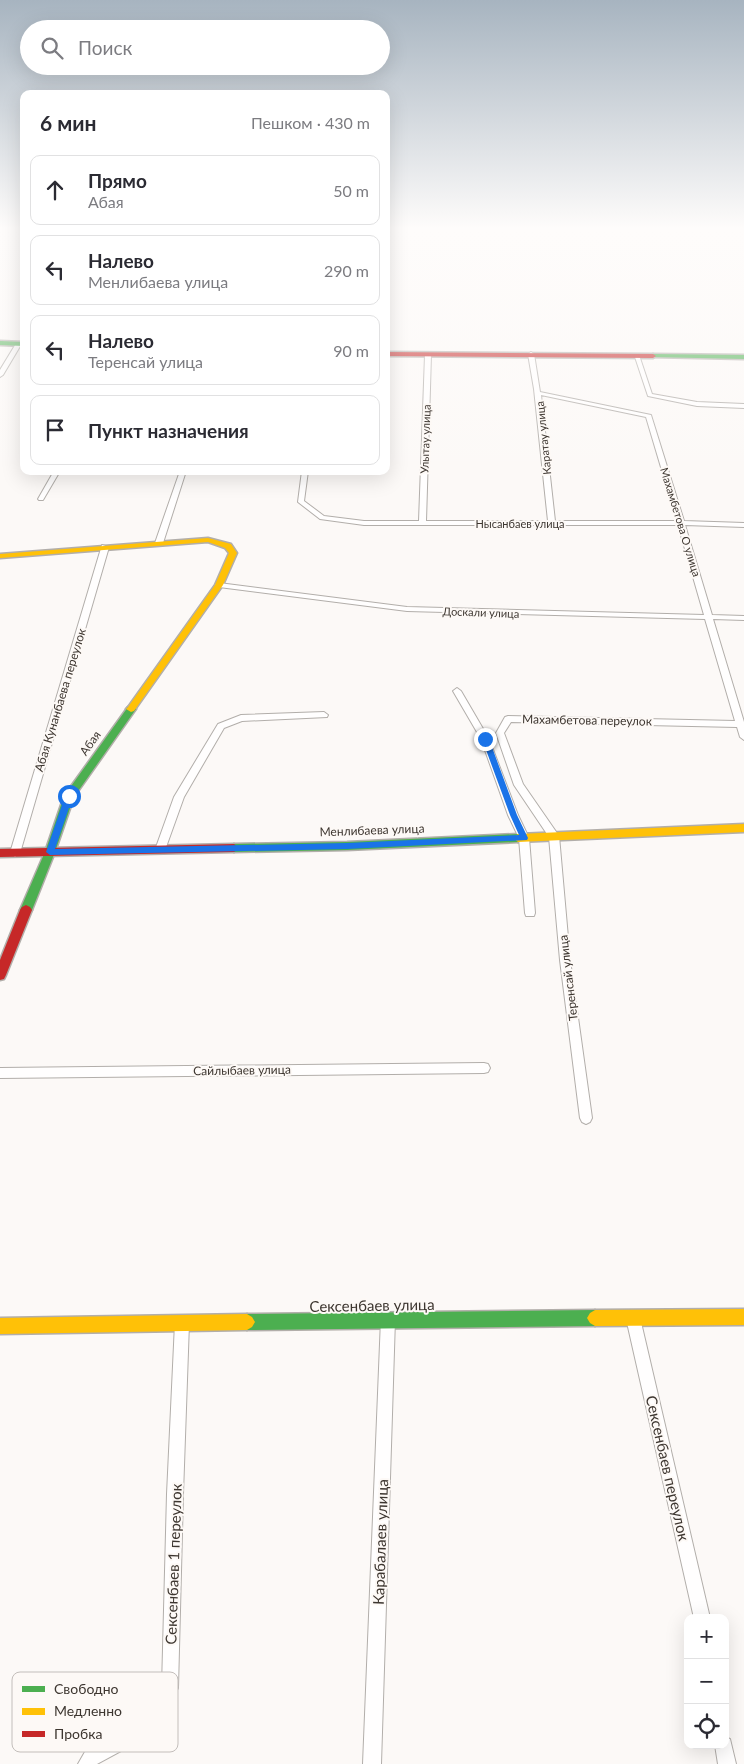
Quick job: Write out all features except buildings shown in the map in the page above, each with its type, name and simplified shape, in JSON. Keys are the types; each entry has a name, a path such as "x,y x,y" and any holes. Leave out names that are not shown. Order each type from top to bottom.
{"street":[{"path":"0,342 20,344"},
{"path":"0,375 20,345"},
{"path":"390,354 744,357"},
{"name":"Каратау улица","path":"531,354 538,393 552,523"},
{"name":"Улытау улица","path":"422,523 428,355"},
{"path":"636,356 650,396 708,406 744,406"},
{"name":"Махамбетова О улица","path":"538,393 649,416 744,737"},
{"path":"42,499 54,475"},
{"path":"0,556 158,543 181,475"},
{"name":"Нысанбаев улица","path":"305,475 301,502 322,518 364,523 682,523 744,525"},
{"name":"Абая","path":"0,975 50,852 69,796 219,585 232,561 233,553 228,546 208,540 158,543"},
{"name":"Абая Кунанбаева переулок","path":"15,853 105,547"},
{"name":"Доскали улица","path":"219,585 407,609 744,618"},
{"path":"457,691 485,739 513,815 524,838 530,913"},
{"path":"160,850 179,797 221,726 241,718 324,715"},
{"name":"Махамбетова переулок","path":"554,836 518,785 500,733 508,718 740,724"},
{"name":"Менлибаева улица","path":"0,853 347,846 744,828"},
{"name":"Теренсай улица","path":"554,836 565,960 586,1118"},
{"name":"Сайлыбаев улица","path":"0,1073 484,1068"},
{"name":"Сексенбаев улица","path":"0,1326 744,1317"},
{"name":"Сексенбаев переулок","path":"633,1318 701,1614"},
{"name":"Карабалаев улица","path":"372,1764 388,1320"},
{"name":"Сексенбаев 1 переулок","path":"170,1672 182,1323"},
{"path":"725,1749 727,1764"},
{"name":"Сексенбаев 1 переулок","path":"87,1764 92,1756 100,1752"}],"traffic: fast":[{"path":"0,343 20,344"},
{"path":"653,356 744,357"},
{"path":"26,910 50,852 69,796 131,709"},
{"path":"234,848 347,846 518,838"},
{"path":"247,1322 595,1318"}],"traffic: slow":[{"path":"0,556 208,540 228,546 233,553 219,585 131,709"},
{"path":"518,838 744,828"},
{"path":"595,1318 744,1317"},
{"path":"0,1326 247,1322"}],"traffic: jam":[{"path":"390,354 653,356"},
{"path":"0,853 234,848"},
{"path":"0,975 26,910"}],"route":[{"path":"69,796 50,852 347,846 524,838 513,815 485,739"}]}
